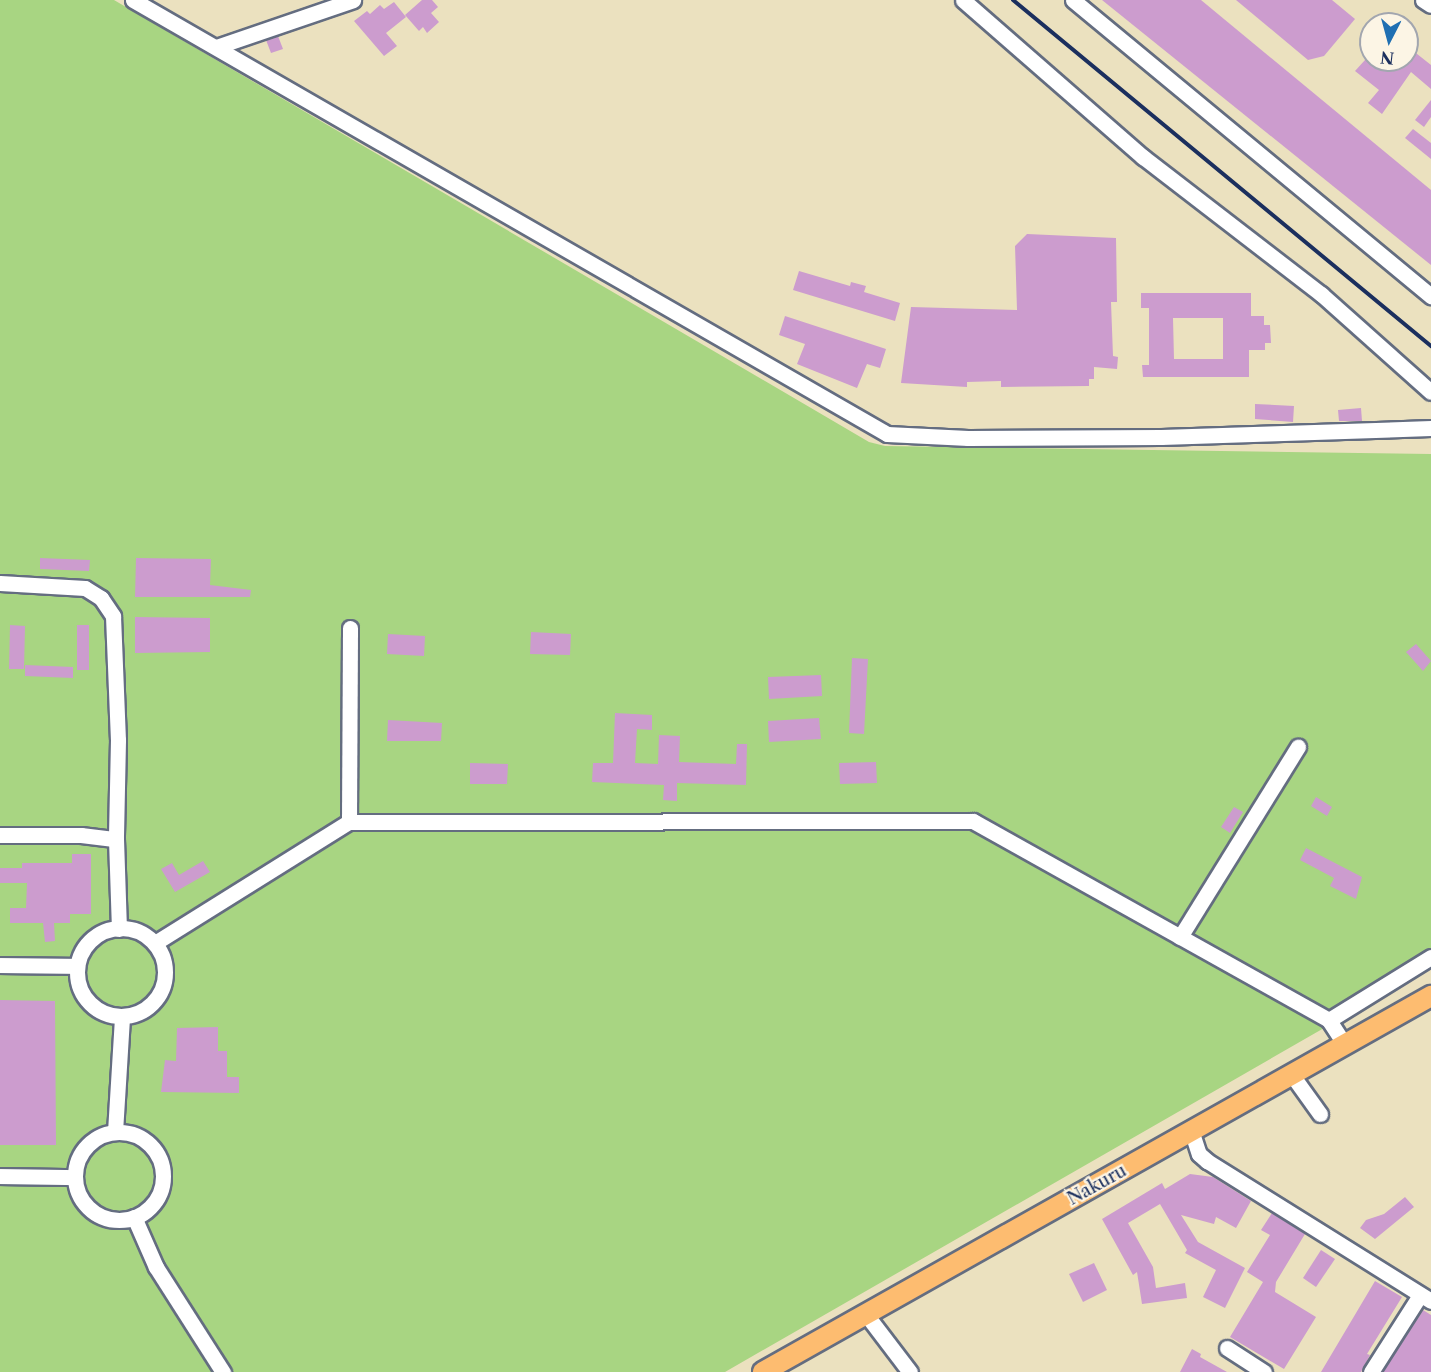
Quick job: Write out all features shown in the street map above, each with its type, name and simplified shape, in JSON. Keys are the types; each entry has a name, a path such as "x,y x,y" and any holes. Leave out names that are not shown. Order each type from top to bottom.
{"main road":[{"name":"Nakuru","path":"763,1372 865,1313 1192,1133 1431,996"}],"street":[{"path":"134,0 887,434 968,438 1161,437 1431,428"},
{"path":"216,46 353,0"},
{"path":"963,0 1143,157 1321,294 1431,392"},
{"path":"1073,0 1431,296"},
{"path":"1423,0 1431,5"},
{"path":"0,583 85,588 101,598 113,616 118,740 116,839 119,929"},
{"path":"349,822 350,628"},
{"path":"1180,937 1298,747"},
{"path":"154,943 349,822 973,821 1329,1020 1345,1045"},
{"path":"0,835 81,835 116,839"},
{"path":"119,929 143,934 154,943 162,955 164,983 149,1007 122,1016 110,1015 88,1002 79,985 77,966 90,941 119,929"},
{"path":"1329,1020 1431,957"},
{"path":"0,965 77,966"},
{"path":"115,1132 122,1016"},
{"path":"1292,1075 1320,1114"},
{"path":"115,1132 142,1138 160,1160 162,1180 156,1200 134,1217 114,1219 94,1213 77,1191 74,1177 76,1164 90,1142 115,1132"},
{"path":"1192,1133 1199,1154 1207,1161 1295,1220 1426,1298 1371,1372"},
{"path":"0,1176 74,1177"},
{"path":"134,1217 156,1267 223,1372"},
{"path":"865,1313 910,1372"},
{"path":"1227,1348 1264,1372"}],"green space":[{"path":"0,0 114,0 869,442 885,446 1431,454 1431,961 1338,1020 725,1372 0,1372"}],"building":[{"path":"422,0 432,0 438,7 431,13 439,22 427,33 423,27 419,31 405,15"},
{"path":"1102,0 1201,0 1431,190 1431,265"},
{"path":"1236,0 1332,0 1355,19 1324,56 1308,60"},
{"path":"394,2 406,17 386,33 397,46 384,56 354,21 367,11 370,14 380,5 384,9"},
{"path":"278,36 283,49 271,53 266,40"},
{"path":"1419,56 1431,65 1431,89 1411,72 1419,72"},
{"path":"1359,67 1359,72 1411,72 1382,114 1368,103 1379,90 1355,71"},
{"path":"1431,100 1431,117 1424,127 1415,120"},
{"path":"1413,129 1431,143 1431,159 1405,138"},
{"path":"1027,234 1116,238 1117,302 1111,302 1113,356 1118,357 1117,369 1094,367 1094,379 1089,379 1089,386 1001,387 1001,381 967,382 967,387 901,383 911,307 1017,310 1015,246"},
{"path":"799,271 850,286 851,282 866,286 864,292 900,303 895,321 793,290"},
{"path":"1141,293 1251,293 1251,316 1264,316 1264,325 1270,325 1271,343 1265,343 1265,350 1249,350 1249,377 1143,377 1142,365 1149,365 1149,308 1141,308","holes":["1173,318 1223,318 1223,359 1174,359"]},
{"path":"785,316 886,349 880,368 867,364 857,388 797,364 805,344 779,335"},
{"path":"1255,404 1294,406 1293,422 1255,419"},
{"path":"1361,408 1362,421 1339,421 1338,410"},
{"path":"40,558 90,560 89,571 40,569"},
{"path":"136,558 211,559 210,585 251,590 250,597 135,597"},
{"path":"135,617 210,618 210,652 135,653"},
{"path":"10,625 25,626 24,669 9,669"},
{"path":"77,625 89,625 89,670 77,670"},
{"path":"531,632 571,634 570,655 530,654"},
{"path":"388,634 425,636 424,656 387,654"},
{"path":"1416,644 1431,661 1423,671 1406,652"},
{"path":"852,658 868,659 864,734 849,733"},
{"path":"25,665 73,667 73,678 25,676"},
{"path":"821,675 822,696 769,699 768,677"},
{"path":"615,713 652,715 652,730 637,729 635,763 658,764 659,735 680,736 679,762 736,764 737,744 747,744 746,785 677,783 677,801 663,800 664,785 592,782 593,763 613,763"},
{"path":"819,718 821,739 769,742 768,721"},
{"path":"388,720 442,723 441,741 387,741"},
{"path":"876,762 877,783 840,784 839,763"},
{"path":"470,763 508,764 507,784 470,784"},
{"path":"1316,797 1332,807 1327,816 1311,806"},
{"path":"1234,807 1243,812 1230,833 1221,827"},
{"path":"1306,848 1362,877 1356,899 1330,886 1334,878 1300,860"},
{"path":"72,854 91,854 91,914 70,914 70,923 54,923 55,941 45,942 43,923 10,923 10,908 26,908 27,883 0,883 0,868 22,868 22,863 72,863"},
{"path":"203,861 210,872 175,892 161,869 172,863 179,875"},
{"path":"0,1000 55,1001 56,1145 0,1145"},
{"path":"218,1027 218,1051 227,1051 227,1077 239,1077 239,1093 161,1092 165,1060 176,1061 177,1028"},
{"path":"1190,1174 1213,1177 1251,1201 1236,1228 1216,1217 1214,1224 1181,1215 1198,1242 1245,1268 1225,1308 1203,1297 1216,1270 1185,1253 1187,1250 1160,1204 1128,1223 1153,1267 1156,1288 1185,1283 1187,1298 1142,1304 1137,1272 1133,1275 1102,1219 1162,1183 1165,1189"},
{"path":"1405,1197 1414,1207 1375,1239 1360,1228 1366,1220 1384,1214"},
{"path":"1272,1213 1305,1234 1276,1282 1275,1292 1316,1317 1284,1369 1230,1337 1263,1282 1247,1272 1270,1235 1261,1230"},
{"path":"1321,1250 1335,1259 1316,1287 1303,1278"},
{"path":"1094,1263 1107,1290 1083,1302 1069,1274"},
{"path":"1375,1281 1402,1297 1367,1354 1370,1355 1361,1372 1321,1372"},
{"path":"1423,1310 1431,1315 1431,1372 1383,1372"},
{"path":"1192,1349 1201,1354 1200,1357 1227,1372 1180,1372"}],"railway":[{"path":"1013,0 1431,346"}]}
